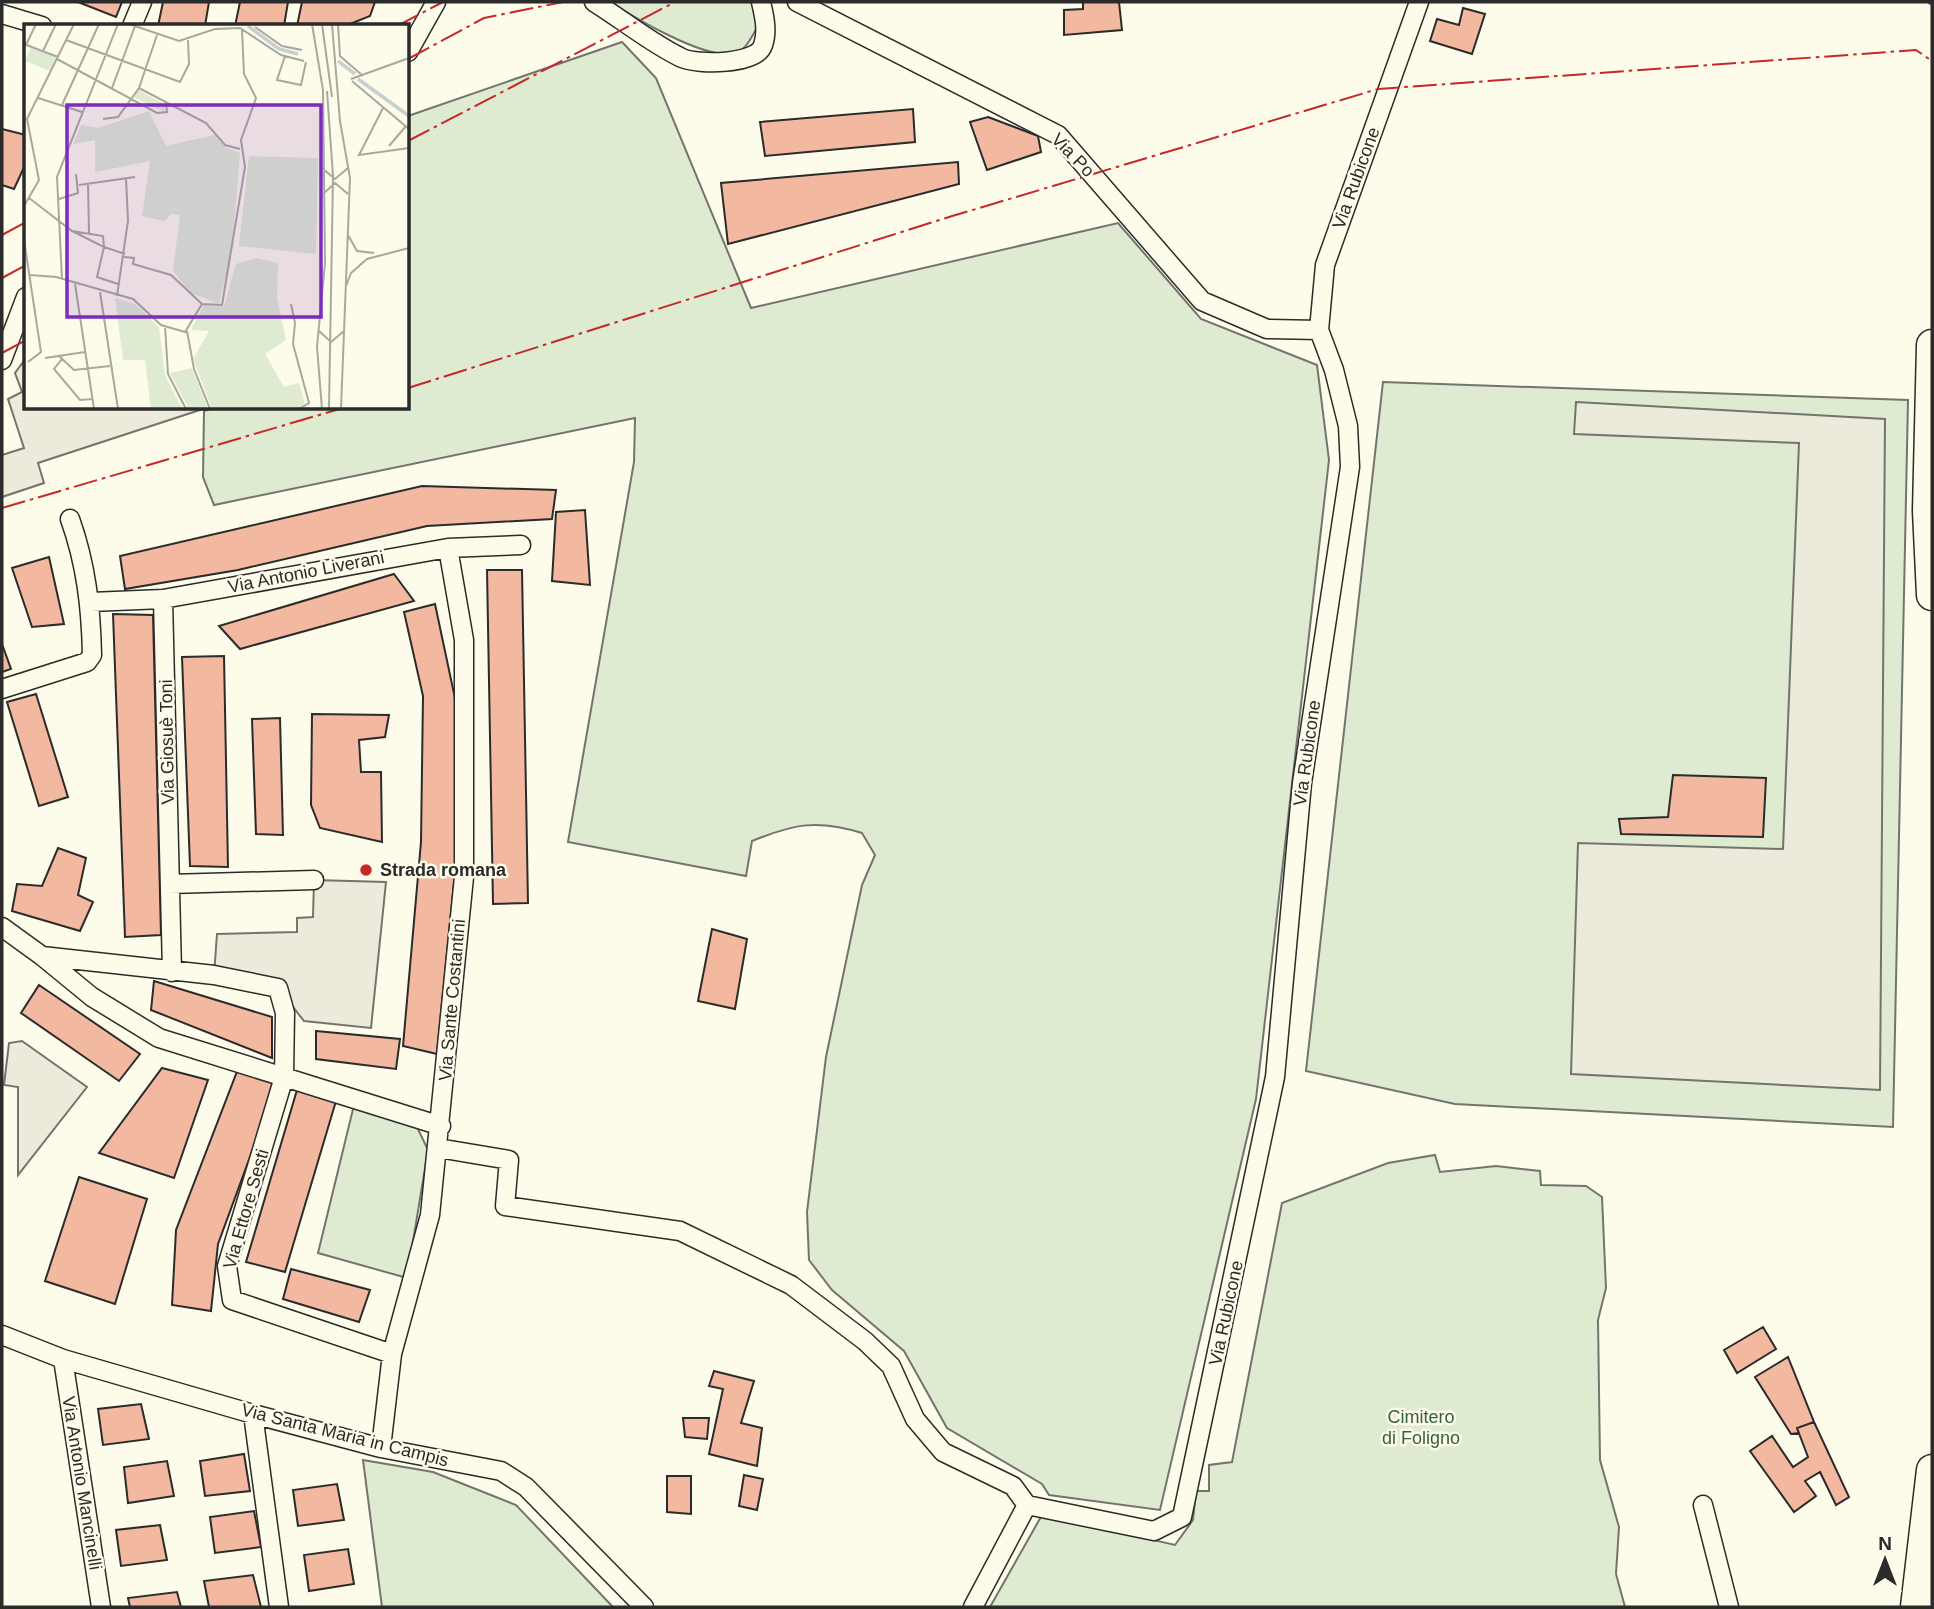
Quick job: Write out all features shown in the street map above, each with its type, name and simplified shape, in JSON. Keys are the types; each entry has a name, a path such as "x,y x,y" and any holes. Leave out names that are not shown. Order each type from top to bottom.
{"highway":[{"path":"1932,345 1928,511 1932,595"},
{"path":"1916,1607 1932,1471"}],"street":[{"path":"133,24 142,2"},
{"path":"410,48 436,2"},
{"path":"594,2 685,59 723,62 754,57 763,47 765,30 761,2"},
{"name":"Via Po","path":"797,2 1058,135 1202,301 1267,329 1319,330"},
{"name":"Via Rubicone","path":"1027,1506 1154,1531 1182,1517 1275,1077 1302,783 1350,467 1348,426 1334,370 1319,330 1325,265 1419,2"},
{"path":"2,13 36,24"},
{"path":"2,360 24,302"},
{"path":"2,689 87,662 92,655 91,602 81,550 70,519"},
{"name":"Via Antonio Liverani","path":"91,602 163,600 447,548 520,545"},
{"name":"Via Sante Costantini","path":"382,1448 392,1353 430,1214 441,1126 464,877 464,640 447,548"},
{"name":"Via Giosuè Toni","path":"163,600 172,972"},
{"path":"170,884 314,880"},
{"path":"2,927 92,997 159,1038 441,1126"},
{"path":"42,956 214,975 278,988 285,1013 284,1077"},
{"name":"Via Ettore Sesti","path":"284,1077 227,1266 232,1300 392,1353"},
{"path":"438,1148 509,1160 505,1206 680,1231 792,1285 865,1341 891,1366 915,1419 943,1452 1013,1486 1027,1506 973,1607"},
{"name":"Via Santa Maria in Campis","path":"2,1335 63,1359 253,1414 382,1448 501,1471 526,1487 645,1607"},
{"name":"Via Antonio Mancinelli","path":"63,1359 101,1607"},
{"path":"253,1414 279,1607"},
{"path":"1703,1504 1728,1607"}],"green space":[{"path":"611,2 754,2 758,22 756,30 742,49 731,54 718,53 703,50 669,35"},
{"path":"622,42 656,78 751,308 1118,223 1201,319 1317,365 1329,460 1256,1099 1160,1510 1049,1495 1042,1484 947,1428 904,1351 832,1290 809,1260 807,1212 826,1057 862,885 875,855 862,833 832,826 806,825 767,835 752,841 746,876 568,842 634,462 635,418 214,505 203,477 204,411 410,410 410,115"},
{"path":"1383,382 1908,400 1893,1127 1455,1104 1306,1071"},
{"path":"354,1105 416,1125 428,1150 407,1278 318,1253"},
{"name":"Cimitero di Foligno","path":"1435,1155 1440,1172 1496,1166 1540,1171 1541,1185 1586,1186 1602,1197 1606,1288 1598,1320 1600,1460 1619,1527 1616,1574 1625,1607 990,1607 1042,1515 1175,1545 1193,1520 1196,1491 1209,1491 1209,1465 1232,1462 1282,1203 1388,1163"},
{"path":"363,1460 433,1472 516,1505 613,1607 382,1607"}],"shaded area":[{"path":"24,361 24,410 200,410 38,463 44,483 2,497 2,455 24,448 8,399 22,392 15,373"},
{"path":"1576,402 1885,419 1880,1090 1571,1074 1578,843 1783,849 1799,443 1574,434"},
{"path":"314,880 386,882 371,1028 304,1021 278,988 214,975 217,934 297,932 297,918 313,917"},
{"path":"22,1041 87,1087 18,1175 18,1087 4,1085 9,1043"}],"building":[{"path":"78,2 122,2 116,17"},
{"path":"163,2 209,2 205,24 158,24"},
{"path":"240,2 288,2 284,24 235,24"},
{"path":"302,2 375,2 370,16 350,24 297,24"},
{"path":"1083,2 1119,2 1122,30 1064,35 1064,10 1083,9"},
{"path":"1463,8 1485,14 1472,54 1430,41 1437,19 1459,25"},
{"path":"913,109 915,142 765,156 760,122"},
{"path":"988,117 1038,136 1041,152 987,170 970,122"},
{"path":"2,129 24,134 24,167 14,189 2,185"},
{"path":"958,162 959,184 728,244 721,183"},
{"path":"422,486 556,490 552,519 427,526 238,570 125,589 120,556"},
{"path":"585,510 590,585 552,581 556,512"},
{"path":"49,557 64,624 32,627 12,568"},
{"path":"487,570 522,570 528,903 493,904"},
{"path":"394,574 414,601 240,649 219,626"},
{"path":"435,604 456,703 457,853 437,1054 403,1046 421,842 423,696 404,612"},
{"path":"113,614 153,615 161,935 125,937"},
{"path":"2,644 11,669 2,672"},
{"path":"224,656 228,867 190,866 182,657"},
{"path":"36,694 68,797 39,806 7,702"},
{"path":"312,714 389,715 385,737 359,740 361,772 381,772 382,842 320,828 311,805"},
{"path":"280,718 283,835 256,834 252,719"},
{"path":"1673,775 1766,778 1763,837 1621,834 1619,819 1668,817"},
{"path":"58,848 86,858 78,895 93,902 80,931 12,911 17,884 42,886"},
{"path":"712,929 747,939 735,1009 698,1001"},
{"path":"154,981 272,1017 272,1058 151,1010"},
{"path":"39,985 140,1054 119,1081 21,1013"},
{"path":"316,1031 400,1039 396,1069 316,1059"},
{"path":"162,1068 208,1080 174,1178 99,1153"},
{"path":"238,1069 278,1081 218,1244 211,1311 172,1305 176,1230"},
{"path":"297,1090 336,1101 285,1272 246,1262"},
{"path":"79,1177 147,1199 115,1304 45,1281"},
{"path":"291,1269 370,1290 359,1322 283,1299"},
{"path":"1763,1327 1776,1349 1737,1373 1724,1350"},
{"path":"1788,1357 1814,1422 1797,1428 1799,1433 1791,1434 1755,1377"},
{"path":"714,1371 754,1381 741,1423 762,1428 757,1466 709,1454 723,1389 709,1386"},
{"path":"141,1404 149,1439 103,1445 98,1409"},
{"path":"683,1418 709,1418 707,1439 685,1437"},
{"path":"1814,1422 1849,1497 1836,1505 1820,1472 1805,1481 1816,1496 1794,1512 1750,1451 1772,1436 1793,1467 1808,1457 1797,1428"},
{"path":"244,1454 250,1491 205,1496 200,1461"},
{"path":"167,1461 174,1496 128,1503 124,1467"},
{"path":"744,1475 763,1479 757,1510 739,1506"},
{"path":"667,1476 691,1476 691,1514 667,1512"},
{"path":"337,1484 344,1520 298,1526 293,1490"},
{"path":"254,1511 261,1547 215,1553 210,1517"},
{"path":"160,1525 167,1560 121,1566 116,1530"},
{"path":"348,1549 354,1584 309,1591 304,1555"},
{"path":"253,1575 261,1607 209,1607 204,1581"},
{"path":"177,1592 181,1607 130,1607 128,1598"}],"power":[{"path":"401,24 443,2"},
{"path":"410,58 484,18 563,2"},
{"path":"410,140 675,2"},
{"path":"1927,2 1932,5"},
{"path":"410,387 949,217 1378,89 1916,50 1932,61"},
{"path":"2,235 24,223"},
{"path":"2,278 24,266"},
{"path":"2,353 24,341"},
{"path":"2,508 336,410"}],"place":[{"name":"Strada romana","path":"366,870"}]}
